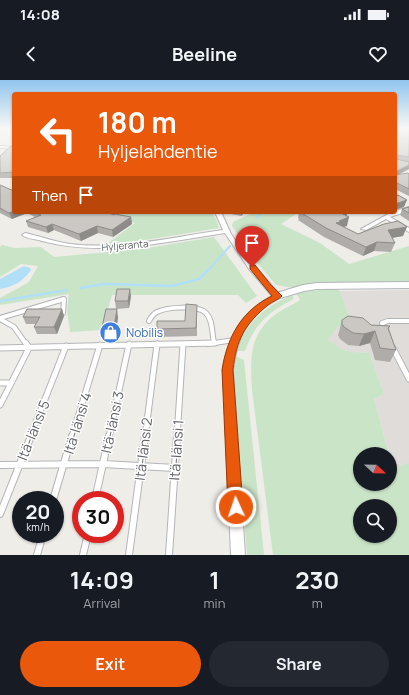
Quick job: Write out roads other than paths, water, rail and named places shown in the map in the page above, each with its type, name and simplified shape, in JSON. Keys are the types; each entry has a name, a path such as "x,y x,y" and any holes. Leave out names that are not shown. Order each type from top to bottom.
{"street":[{"path":"397,213 409,208"},
{"path":"219,214 225,230 268,287 277,296"},
{"path":"364,229 394,214"},
{"path":"386,217 409,230"},
{"name":"Hyljeranta","path":"25,235 58,243 91,248 144,244 225,230"},
{"path":"238,555 228,370 230,352 234,340 247,319 267,301 277,296 303,288 317,286 409,286"}],"lane":[{"path":"0,319 64,299 63,313"},
{"path":"149,321 152,316 162,310 193,308 200,310 205,312 209,317 214,343"},
{"path":"0,319 11,324 17,330 28,348"},
{"path":"386,335 382,323 388,320 409,321"},
{"path":"0,348 214,343 234,340"},
{"path":"390,342 409,378"},
{"name":"Itä-länsi 3","path":"97,491 129,344"},
{"name":"Itä-länsi 2","path":"129,555 157,344"},
{"name":"Itä-länsi 1","path":"169,555 182,344"},
{"name":"Itä-länsi 4","path":"56,491 100,345"},
{"name":"Itä-länsi 5","path":"0,514 66,346"},
{"path":"0,405 28,348"},
{"path":"0,383 12,383"},
{"path":"0,465 103,464 175,468"},
{"path":"37,555 40,543"},
{"path":"83,555 86,543"}],"water":[{"path":"24,266 30,268 31,270 24,278 14,285 0,289 0,279"}],"waterway":[{"path":"256,218 260,214"},
{"path":"239,235 243,232"},
{"path":"208,270 230,246"},
{"path":"80,288 104,284 172,286 199,279 208,270"},
{"path":"0,301 67,290"}],"place":[{"name":"Nobilis","path":"110,332"}]}
